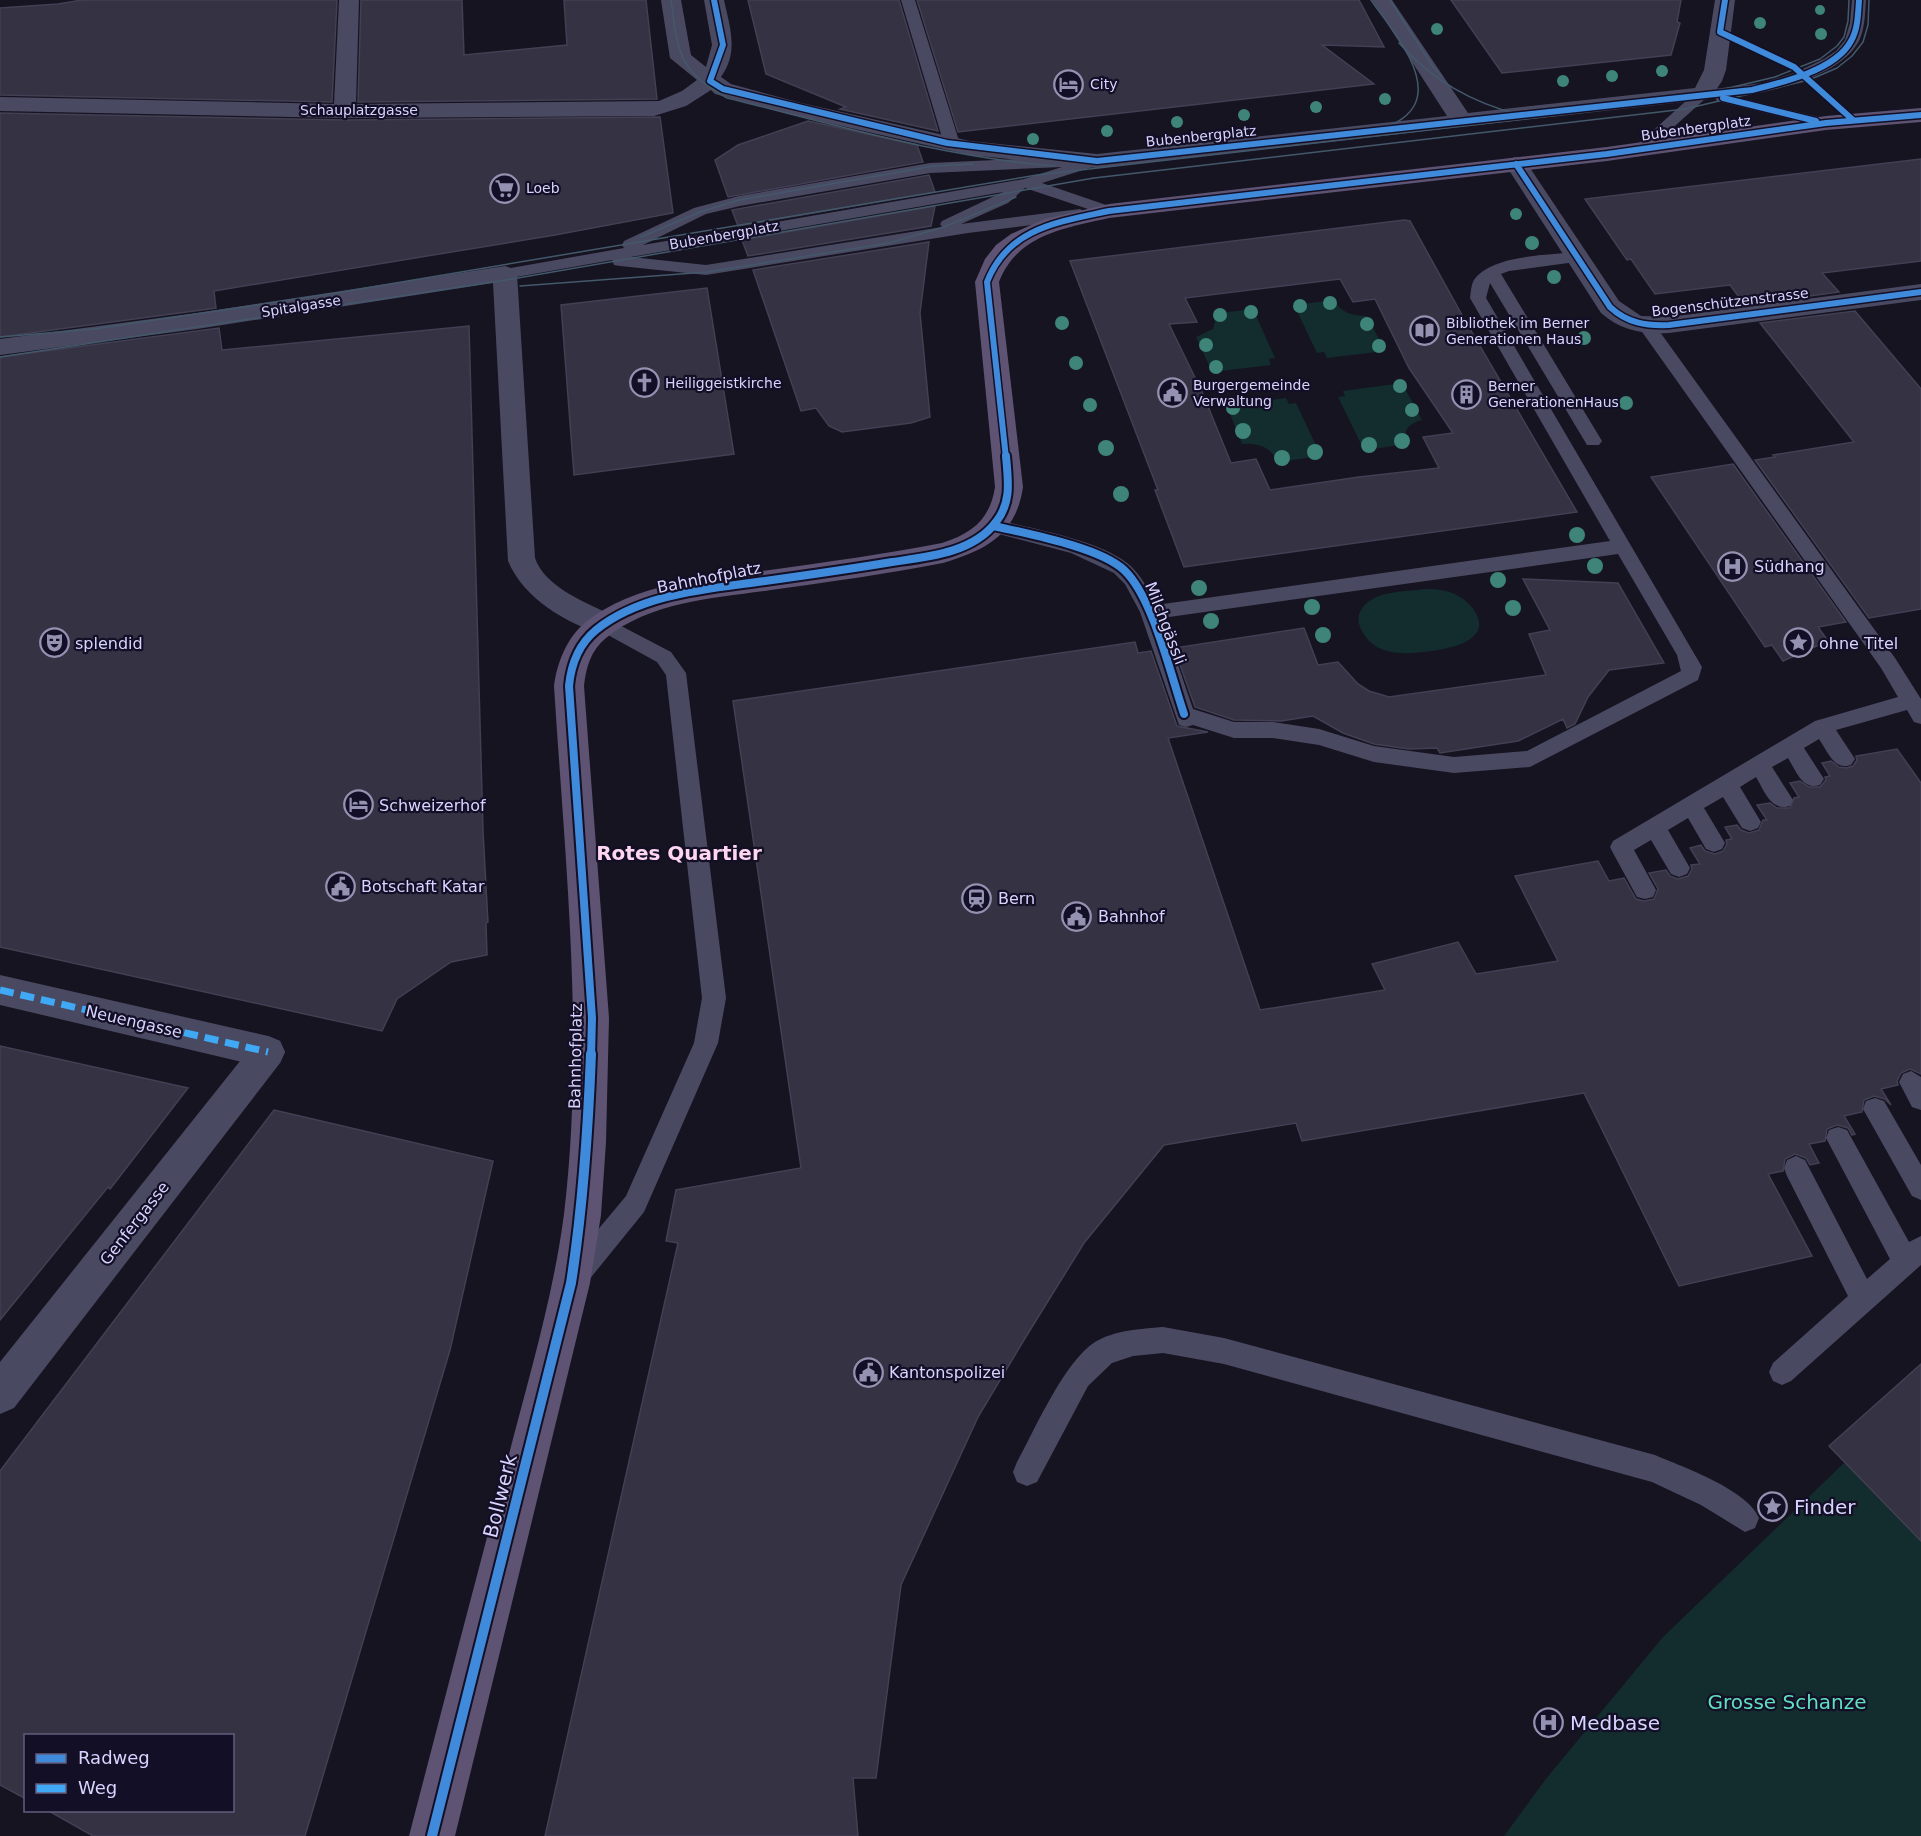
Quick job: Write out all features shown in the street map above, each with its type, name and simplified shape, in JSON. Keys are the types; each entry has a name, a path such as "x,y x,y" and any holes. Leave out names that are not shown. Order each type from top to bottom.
{"main road":[{"name":"Bubenbergplatz","path":"1014,242 1053,225 1108,211 1641,149 1826,123 1921,115"},
{"name":"Bahnhofplatz","path":"587,1162 592,1018 569,686 576,656 588,638 604,624 648,604 694,593 943,553 968,545 994,526 1005,508 1009,487 987,282 996,260 1014,242"},
{"name":"Bollwerk","path":"432,1836 571,1283 582,1215 587,1162"}],"street":[{"path":"345,111 349,0"},
{"name":"Bubenbergplatz","path":"671,0 681,58 710,81 723,88 749,97 952,144 1097,161 1702,94"},
{"path":"710,81 723,52 714,0"},
{"path":"1382,0 1462,121"},
{"path":"1702,94 1712,81 1715,70 1725,0"},
{"name":"Schauplatzgasse","path":"0,104 345,111 647,110 676,103 710,81"},
{"name":"Bogenschützenstrasse","path":"1516,164 1616,313 1627,321 1646,325 1669,325 1921,292"},
{"path":"505,274 519,541 523,565 531,578 541,587 604,624"},
{"name":"Spitalgasse","path":"0,347 209,319 505,274"},
{"name":"Neuengasse","path":"0,990 268,1052"},
{"name":"Genfergasse","path":"0,1394 268,1052"}],"lane":[{"path":"1641,149 1702,94 1741,92 1812,71 1828,63 1843,52 1853,39 1859,0"},
{"path":"908,1 952,144"},
{"path":"1702,94 1826,123"},
{"name":"Bubenbergplatz","path":"600,258 1026,183 1097,161"},
{"name":"Bubenbergplatz","path":"600,258 700,211 739,201 944,166 1097,161"},
{"name":"Bubenbergplatz","path":"1026,183 1108,211"},
{"name":"Bubenbergplatz","path":"884,243 943,226 1002,200 1026,183"},
{"name":"Bubenbergplatz","path":"600,258 706,270 968,228 1108,211"},
{"path":"1149,613 1623,546 1481,307 1478,298 1479,286 1492,272 1506,266 1577,257"},
{"name":"Spitalgasse","path":"505,274 600,258"},
{"path":"1492,272 1593,441"},
{"path":"1645,890 1621,847 1822,727 1837,721 1916,709 1888,663 1646,325"},
{"name":"Milchgässli","path":"994,526 1094,554 1112,562 1132,579 1149,613 1185,716 1234,730 1273,730 1319,737 1374,754 1454,765 1530,759 1684,680 1692,673 1686,654 1623,546"},
{"path":"571,1283 635,1204 706,1043 714,998 676,673 664,657 604,624"},
{"path":"1822,727 1844,759"},
{"path":"1791,745 1813,779"},
{"path":"1759,764 1782,800"},
{"path":"1726,783 1750,822"},
{"path":"1691,804 1714,843"},
{"path":"1655,826 1679,868"},
{"path":"1875,1109 1921,1188"},
{"path":"1782,1372 1913,1255 1838,1138"},
{"path":"1796,1168 1864,1299"},
{"path":"1027,1472 1079,1377 1104,1352 1133,1343 1163,1340 1224,1351 1655,1469 1702,1490 1745,1518"}],"green space":[{"path":"1334,300 1348,313 1367,316 1385,351 1327,358 1324,352 1317,353 1294,305"},
{"path":"1253,309 1275,358 1269,359 1271,365 1212,372 1196,337 1213,329 1215,322 1213,314"},
{"path":"1402,383 1422,420 1413,423 1406,431 1408,444 1364,450 1338,397 1345,396 1343,391"},
{"path":"1286,398 1289,404 1296,403 1321,456 1278,462 1268,449 1253,444 1242,444 1227,406"},
{"path":"1425,589 1450,592 1467,601 1478,617 1479,626 1476,634 1461,644 1413,653 1384,650 1368,640 1358,620 1366,603 1381,595"},
{"name":"Grosse Schanze","path":"1921,1389 1921,1836 1504,1836 1545,1780 1663,1637"}],"building":[{"path":"82,0 337,0 332,102 0,95 0,8"},
{"path":"361,0 462,0 464,55 567,45 564,0 646,0 657,99 358,102"},
{"path":"748,0 899,0 938,131 840,109 846,107 766,74"},
{"path":"917,0 1359,0 1384,47 1322,45 1374,84 958,132"},
{"path":"1451,0 1681,0 1677,22 1680,23 1671,55 1502,73"},
{"path":"0,113 345,120 660,117 673,213 555,235 214,291 216,308 0,337"},
{"path":"808,121 917,145 923,162 728,197 715,160 738,145"},
{"path":"1921,159 1921,261 1822,273 1839,292 1745,305 1730,285 1655,294 1631,259 1627,260 1585,199"},
{"path":"929,175 935,192 738,226 732,210"},
{"path":"935,206 931,226 748,256 742,240"},
{"name":"Berner GenerationenHaus","path":"1410,221 1467,324 1577,512 1184,567 1155,490 1158,490 1070,261","holes":["1340,279 1353,302 1375,299 1409,368 1453,433 1423,437 1439,468 1270,490 1256,459 1231,463 1203,394 1169,324 1197,322 1185,298"]},
{"path":"929,242 920,313 930,417 911,423 842,432 829,426 816,408 801,411 753,270"},
{"name":"Heiliggeistkirche","path":"707,288 734,454 574,475 561,305"},
{"path":"1855,311 1921,389 1921,609 1869,618 1755,460 1854,442 1760,323"},
{"path":"469,326 483,831 488,922 486,923 487,955 451,962 397,999 382,1031 0,947 0,357 219,328 222,350"},
{"path":"1733,464 1846,622 1818,627 1828,641 1783,661 1772,645 1765,647 1651,477"},
{"path":"1523,579 1618,583 1664,663 1609,670 1588,697 1575,724 1567,728 1563,719 1518,741 1440,753 1437,748 1409,749 1374,744 1343,733 1313,716 1281,721 1234,720 1195,707 1174,648 1304,628 1318,665 1338,662 1358,684 1369,691 1389,697 1546,675 1529,634 1550,630"},
{"path":"1135,642 1138,653 1151,651 1177,726 1208,732 1168,738 1260,1010 1385,990 1372,964 1458,942 1476,974 1558,961 1515,876 1598,861 1609,881 1624,878 1636,899 1644,901 1654,899 1658,889 1649,873 1666,870 1670,876 1678,879 1688,876 1692,869 1691,865 1700,864 1690,848 1701,845 1705,851 1715,854 1723,851 1727,844 1726,840 1732,839 1725,827 1737,825 1741,830 1749,833 1759,830 1763,820 1767,820 1757,805 1770,803 1777,808 1790,808 1794,798 1799,797 1790,783 1800,781 1809,787 1820,787 1826,780 1825,777 1830,776 1822,763 1831,761 1839,767 1846,768 1853,766 1857,760 1856,756 1897,749 1921,783 1921,1074 1910,1069 1901,1073 1897,1081 1898,1085 1881,1089 1891,1105 1885,1099 1874,1096 1864,1100 1862,1112 1844,1116 1855,1134 1852,1135 1848,1128 1837,1125 1827,1129 1825,1141 1809,1144 1819,1163 1810,1165 1806,1158 1795,1154 1785,1159 1783,1171 1768,1174 1812,1256 1679,1286 1584,1093 1302,1141 1296,1123 1164,1145 1084,1243 1027,1335 978,1417 901,1585 876,1778 853,1778 858,1836 545,1836 678,1243 666,1241 676,1190 801,1168 733,701"},
{"path":"0,1046 188,1088 110,1189 108,1187 0,1320"},
{"path":"274,1110 493,1161 450,1350 305,1836 93,1836 51,1812 234,1812 234,1734 24,1734 24,1798 0,1785 0,1471"},
{"path":"1921,1364 1921,1541 1829,1446"}],"tram line":[{"path":"671,0 683,58 699,79 727,98 931,148 1013,162 1055,166"},
{"path":"1371,0 1405,49"},
{"path":"1390,0 1433,67 1442,77"},
{"path":"0,337 94,329 336,293 1037,175 1601,110 1695,96 1775,77 1820,59 1837,46 1844,37 1848,21 1849,0"},
{"path":"0,357 506,280 1094,178 1685,109 1809,80 1837,68 1852,56 1863,42 1868,25 1869,0"},
{"path":"1399,43 1405,49"},
{"path":"1378,132 1399,121 1415,104 1418,91 1417,78 1405,49"},
{"path":"1405,49 1439,79 1469,97 1520,115"},
{"path":"641,237 700,212 739,200 934,166 973,164"},
{"path":"520,286 707,272 889,243 944,227 1016,197"}],"marked path":[{"path":"0,990 268,1052"}],"cycle path":[{"path":"714,0 723,45 710,81 723,89 947,143 1097,161 1752,90 1815,70 1841,54 1854,35 1859,0"},
{"path":"1725,0 1720,32 1794,67 1853,120"},
{"path":"1723,98 1816,121"},
{"path":"432,1836 547,1383 571,1283 582,1215 588,1142 592,1018 569,686 574,662 590,636 614,618 656,600 703,590 943,553 967,544 988,531 1003,512 1009,487 987,282 994,264 1005,250 1019,239 1036,231 1054,224 1109,211 1607,154 1826,123 1921,115"},
{"path":"1516,164 1610,307 1623,318 1637,324 1669,325 1921,292"},
{"path":"994,526 1081,549 1124,570 1133,581 1151,616 1184,714"}],"place":[{"name":"City","path":"1069,84"},
{"name":"Loeb","path":"505,188"},
{"name":"Bibliothek im Berner Generationen Haus","path":"1425,331"},
{"name":"Heiliggeistkirche","path":"644,383"},
{"name":"Burgergemeinde Verwaltung","path":"1172,393"},
{"name":"Berner GenerationenHaus","path":"1467,394"},
{"name":"Südhang","path":"1733,566"},
{"name":"splendid","path":"54,643"},
{"name":"ohne Titel","path":"1798,643"},
{"name":"Schweizerhof","path":"358,805"},
{"name":"Botschaft Katar","path":"340,886"},
{"name":"Bern","path":"977,898"},
{"name":"Bahnhof","path":"1077,916"},
{"name":"Kantonspolizei","path":"868,1372"},
{"name":"Finder","path":"1773,1507"},
{"name":"Medbase","path":"1549,1723"}],"district":[{"name":"Rotes Quartier","path":"679,853"}]}
